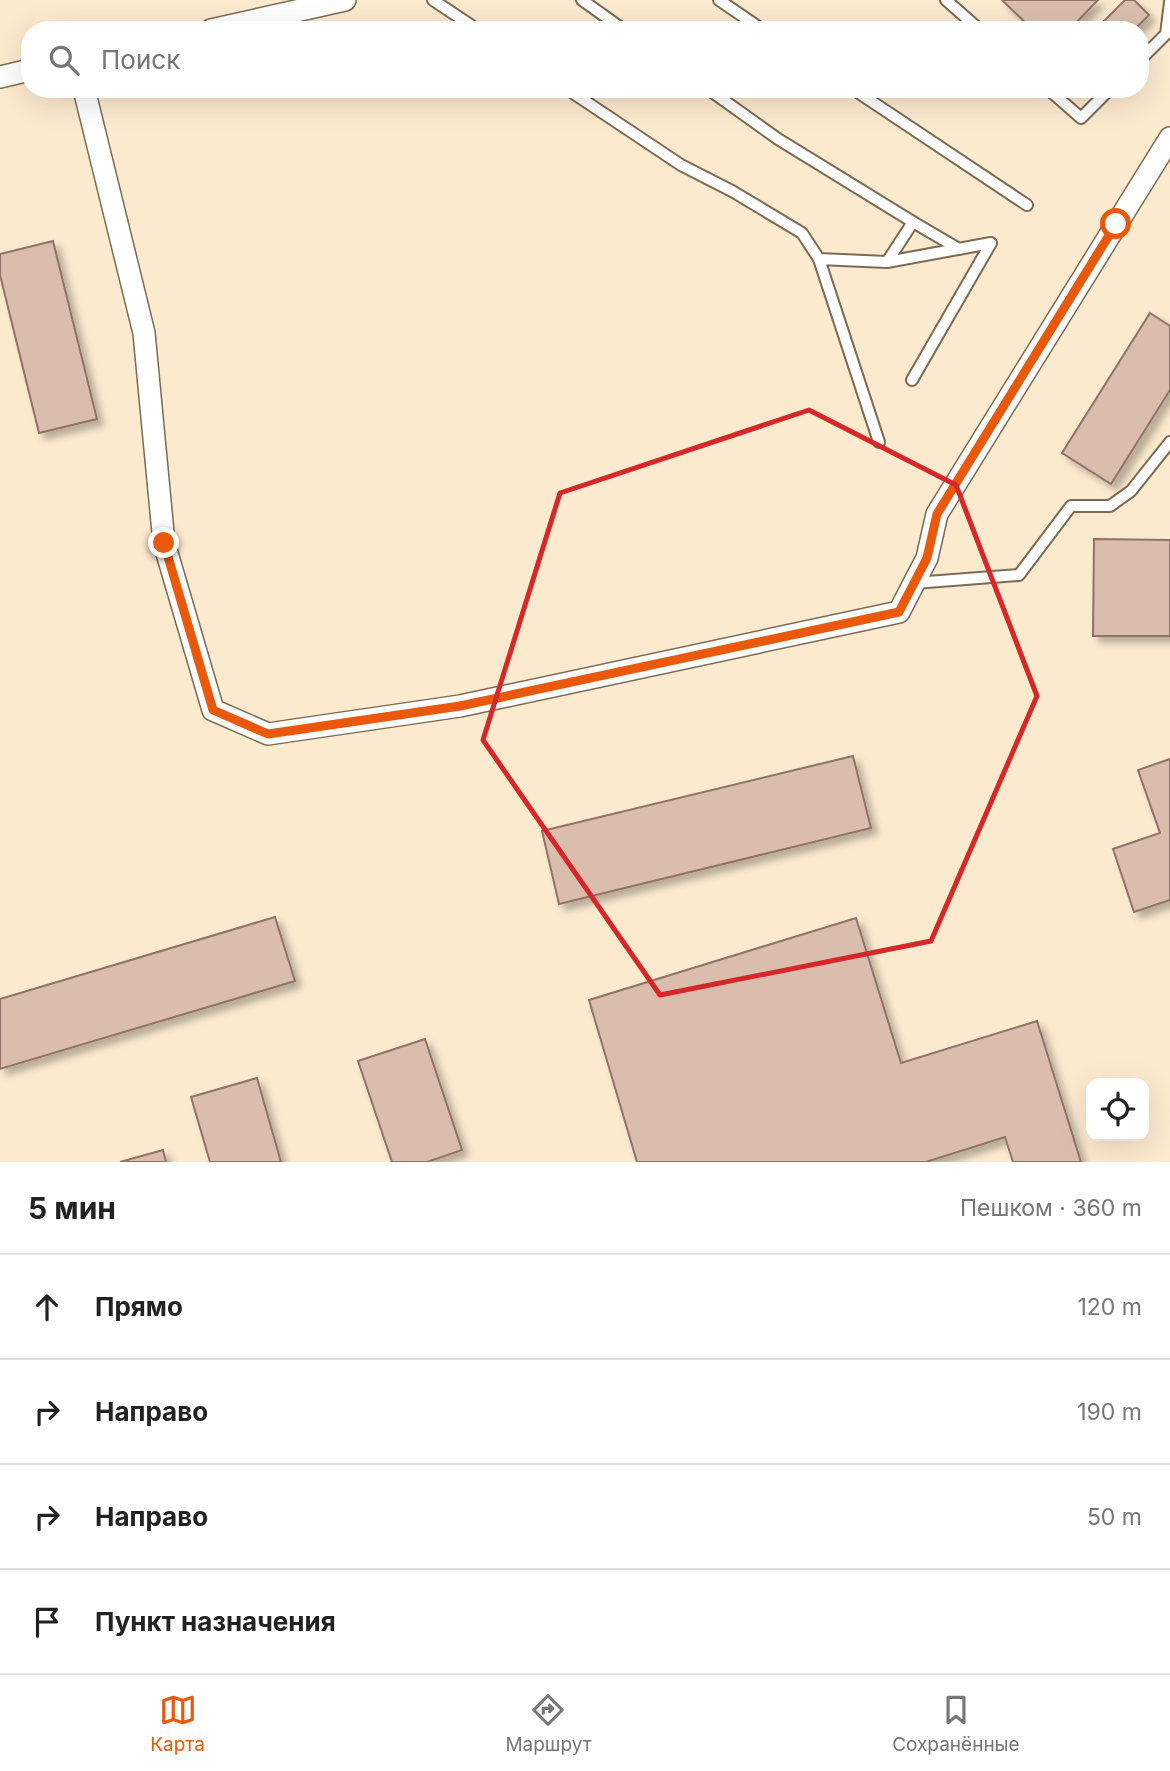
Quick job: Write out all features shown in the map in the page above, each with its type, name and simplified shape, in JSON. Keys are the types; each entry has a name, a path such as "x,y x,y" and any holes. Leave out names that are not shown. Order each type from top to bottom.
{"street":[{"path":"251,21 345,0"},
{"path":"0,77 21,72"},
{"path":"86,98 144,333 164,543 213,710 268,734 460,706 899,612 927,558 937,514 1162,167 1170,138"}],"lane":[{"path":"433,0 464,21"},
{"path":"582,0 611,21"},
{"path":"719,0 750,21"},
{"path":"946,0 970,21"},
{"path":"1149,51 1166,34 1170,1"},
{"path":"580,98 681,165 732,191 802,233 819,260 879,442"},
{"path":"721,98 778,139 959,249"},
{"path":"866,98 1027,205"},
{"path":"1058,98 1081,118 1101,98"},
{"path":"887,262 913,222"},
{"path":"819,260 887,262 991,243 912,380"},
{"path":"914,583 1019,575 1071,506 1110,506 1131,491 1170,442"}],"highlighted area":[{"path":"809,410 956,485 1037,696 931,941 660,995 483,740 560,493"}],"building":[{"path":"1002,0 1098,0 1078,21 1024,21"},
{"path":"1125,0 1134,0 1149,15 1143,21 1104,21"},
{"path":"53,241 97,419 39,433 0,275 0,254"},
{"path":"1150,313 1170,326 1170,390 1111,484 1062,453"},
{"path":"1094,539 1170,540 1170,636 1093,636"},
{"path":"853,756 871,828 559,904 542,831"},
{"path":"1170,759 1170,900 1134,912 1113,849 1160,833 1138,770"},
{"path":"275,917 295,981 0,1069 0,999"},
{"path":"856,918 901,1063 1037,1021 1081,1162 1013,1162 1005,1137 926,1162 637,1162 589,1000"},
{"path":"425,1039 462,1150 427,1162 392,1162 358,1061"},
{"path":"257,1078 281,1162 210,1162 191,1097"},
{"path":"163,1150 166,1162 120,1162"}],"route":[{"path":"164,543 213,710 268,734 460,706 899,612 927,558 937,514 1116,224"}]}
